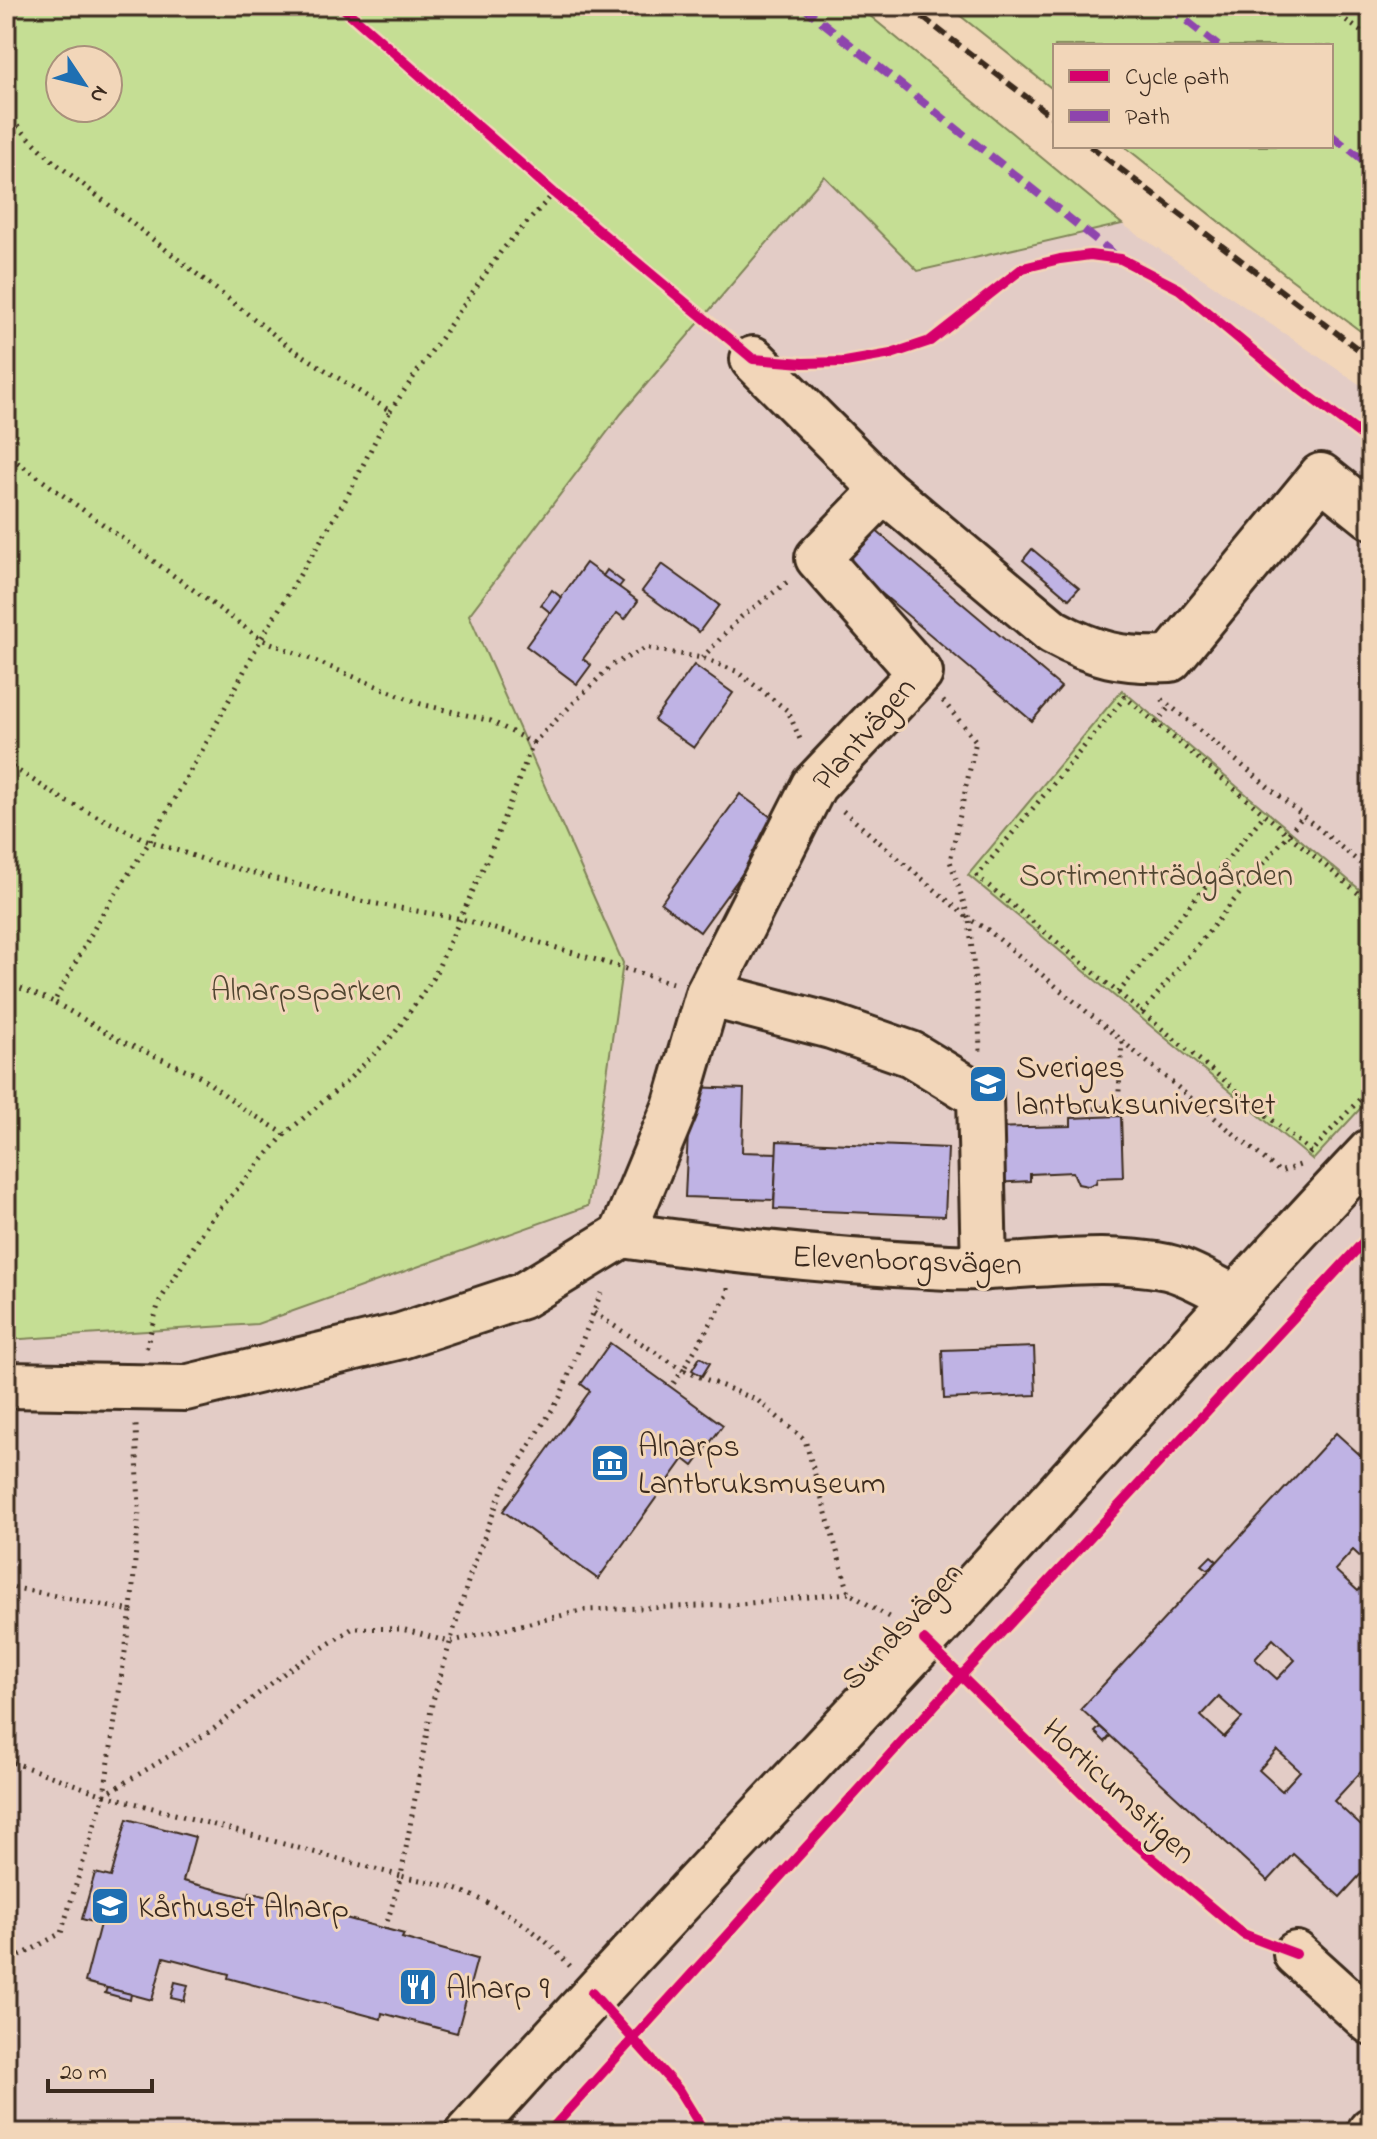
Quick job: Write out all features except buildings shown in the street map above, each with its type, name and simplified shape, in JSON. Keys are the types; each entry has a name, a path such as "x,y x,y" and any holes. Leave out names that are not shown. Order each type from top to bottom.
{"street":[{"path":"753,359 884,490 1053,632 1085,650 1135,660 1170,659 1321,476 1371,516"},
{"path":"818,558 884,490"},
{"name":"Plantvägen","path":"622,1235 675,1107 708,994 814,785 920,673 818,558"},
{"path":"708,994 831,1026 911,1054 980,1096 984,1268"},
{"name":"Sundsvägen","path":"468,2133 592,1993 924,1640 1233,1297 1371,1151"},
{"path":"6,1385 185,1388 401,1336 522,1296 622,1235"},
{"name":"Elevenborgsvägen","path":"622,1235 730,1251 874,1264 984,1268 1092,1259 1169,1267 1233,1297"},
{"path":"1296,1954 1371,2022"}],"path":[{"path":"1327,6 1371,39"},
{"path":"6,115 53,161 291,348 390,411"},
{"path":"542,182 566,202"},
{"path":"54,1002 101,916 150,841 208,740 261,639 347,497 390,411 502,250 554,193"},
{"path":"6,454 261,639 421,704 491,721 533,743 462,919 433,979 394,1034 346,1082 285,1134 198,1075 121,1041 54,1002 6,982"},
{"path":"702,658 741,617 818,558"},
{"path":"1135,660 1138,679 1371,872"},
{"path":"920,673 976,741 950,861 969,919 988,930 1280,1172 1298,1166 1371,1087"},
{"path":"1311,1152 977,876 1125,697 1371,904"},
{"path":"1156,723 1170,706"},
{"path":"6,763 64,800 150,841 208,861 360,901 462,919 708,994"},
{"path":"1118,993 1264,815"},
{"path":"1142,1013 1303,816"},
{"path":"981,1115 1118,1107 1122,1041"},
{"path":"385,1929 401,1876 432,1704 470,1575 502,1490 560,1397 622,1235"},
{"path":"671,1387 728,1294 730,1251"},
{"path":"594,1313 683,1370 757,1400 805,1440 849,1593"},
{"path":"6,1586 131,1611 104,1795 61,1933 6,1964"},
{"path":"104,1795 211,1731 287,1671 353,1628 402,1629 449,1642 585,1610 730,1605 849,1593 924,1640"},
{"path":"6,1760 104,1795 450,1887 515,1918 558,1953 592,1993"}],"shaded area":[{"name":"Sveriges lantbruksuniversitet","path":"824,175 918,271 1122,224 1371,392 1371,2133 6,2133 6,1340 257,1324 623,963 469,615 621,414"}],"green space":[{"name":"Alnarpsparken","path":"6,6 858,6 1122,224 918,271 824,176 621,414 469,615 623,963 588,1206 257,1324 6,1340"},
{"path":"948,6 1371,6 1371,339 1127,148 1333,148 1333,44 1053,44 1053,89"},
{"name":"Sortimentträdgården","path":"1122,690 1371,899 1371,1097 1313,1160 968,875"}],"railway":[{"path":"908,6 1053,117"},
{"path":"1093,148 1371,359"}],"marked path":[{"path":"802,6 1118,257"},
{"path":"1168,6 1216,44"},
{"path":"1333,137 1371,166"}],"cycle path":[{"path":"341,6 554,193 753,359 845,362 891,354 930,341 1023,268 1090,255 1121,259 1179,289 1297,387 1371,442"},
{"path":"548,2133 962,1675 1371,1234"},
{"name":"Horticumstigen","path":"924,1640 1119,1830 1243,1934 1296,1954"},
{"path":"592,1993 678,2089 705,2133"}],"place":[{"name":"Sveriges lantbruksuniversitet","path":"988,1084"},
{"name":"Alnarps Lantbruksmuseum","path":"610,1463"},
{"name":"Kårhuset Alnarp","path":"110,1906"},
{"name":"Alnarp 9","path":"418,1987"}]}
